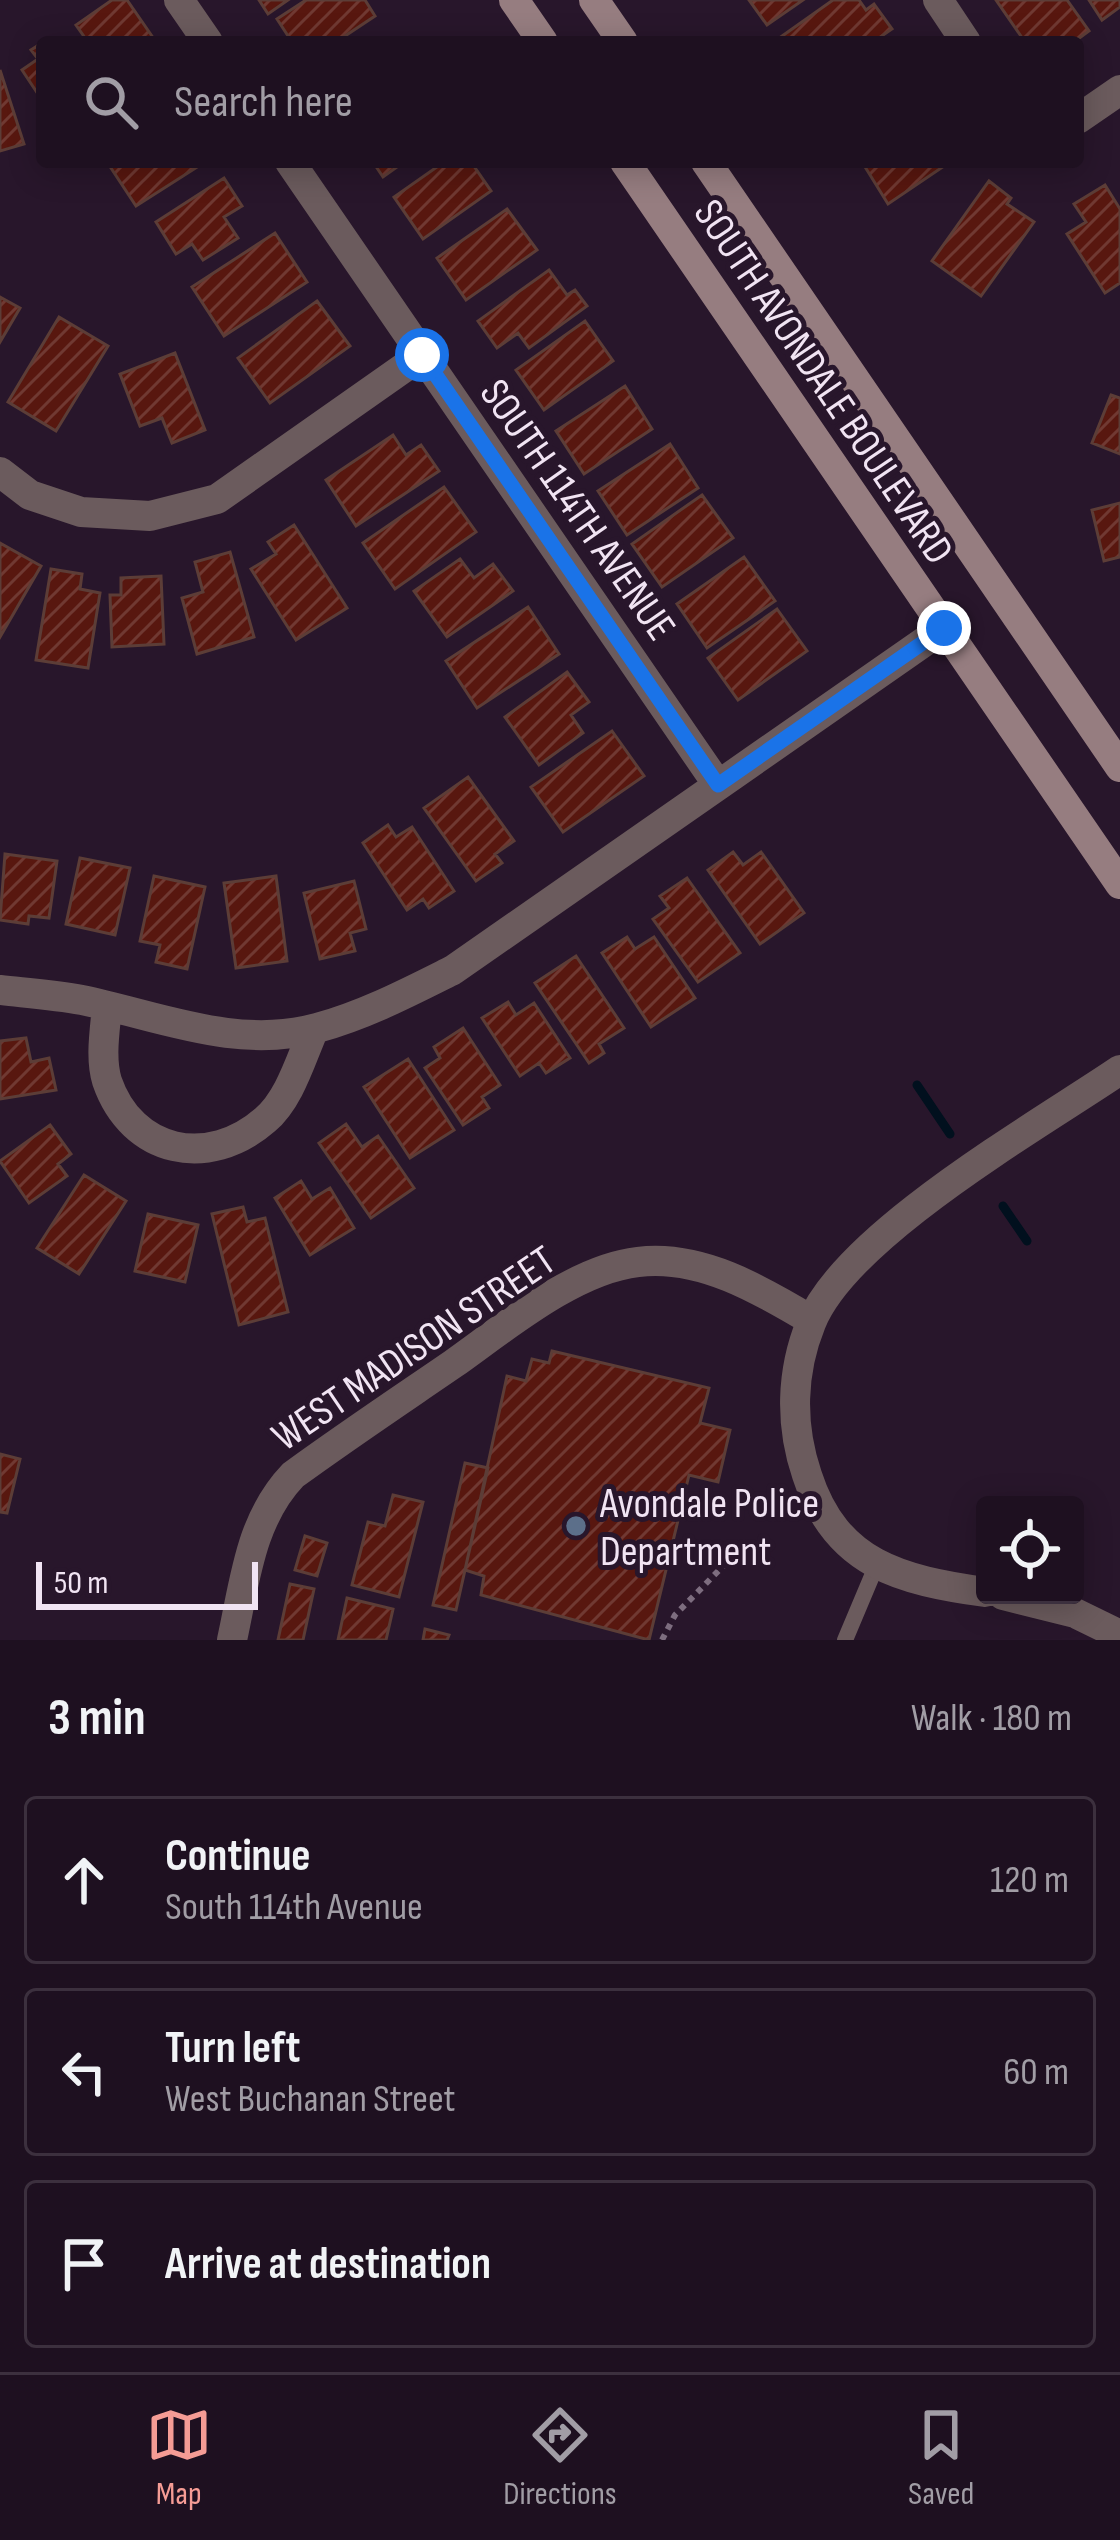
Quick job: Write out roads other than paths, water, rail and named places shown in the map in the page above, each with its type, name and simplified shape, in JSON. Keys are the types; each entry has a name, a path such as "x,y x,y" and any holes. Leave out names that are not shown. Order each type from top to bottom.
{"main road":[{"path":"514,0 539,36"},
{"path":"594,0 619,36"},
{"name":"SOUTH AVONDALE BOULEVARD","path":"629,168 1120,884"},
{"name":"SOUTH AVONDALE BOULEVARD","path":"710,168 1120,767"}],"street":[{"path":"179,0 204,36"},
{"path":"938,0 962,36"},
{"path":"1084,115 1120,90"},
{"name":"SOUTH 114TH AVENUE","path":"294,168 718,785"},
{"path":"0,472 30,495 82,512 150,516 217,499 422,355"},
{"path":"0,990 107,1006 203,1032 314,1030 386,1004 453,970 944,628"},
{"path":"107,1006 104,1058 108,1082 145,1134 173,1149 199,1150 236,1139 267,1119 286,1093 314,1030"},
{"path":"976,1591 922,1583 878,1564 843,1541 824,1515 802,1460 794,1385 812,1320 851,1265 911,1211 1120,1070"},
{"name":"WEST MADISON STREET","path":"232,1640 258,1523 273,1496 308,1464 553,1295 638,1262 689,1266 760,1290 812,1320"},
{"path":"1039,1604 1075,1613 1120,1634"}],"lane":[{"path":"845,1640 878,1564"}],"waterway":[{"path":"917,1085 950,1134"},
{"path":"1003,1206 1027,1241"}],"place":[{"name":"Avondale Police Department","path":"576,1526"}]}
